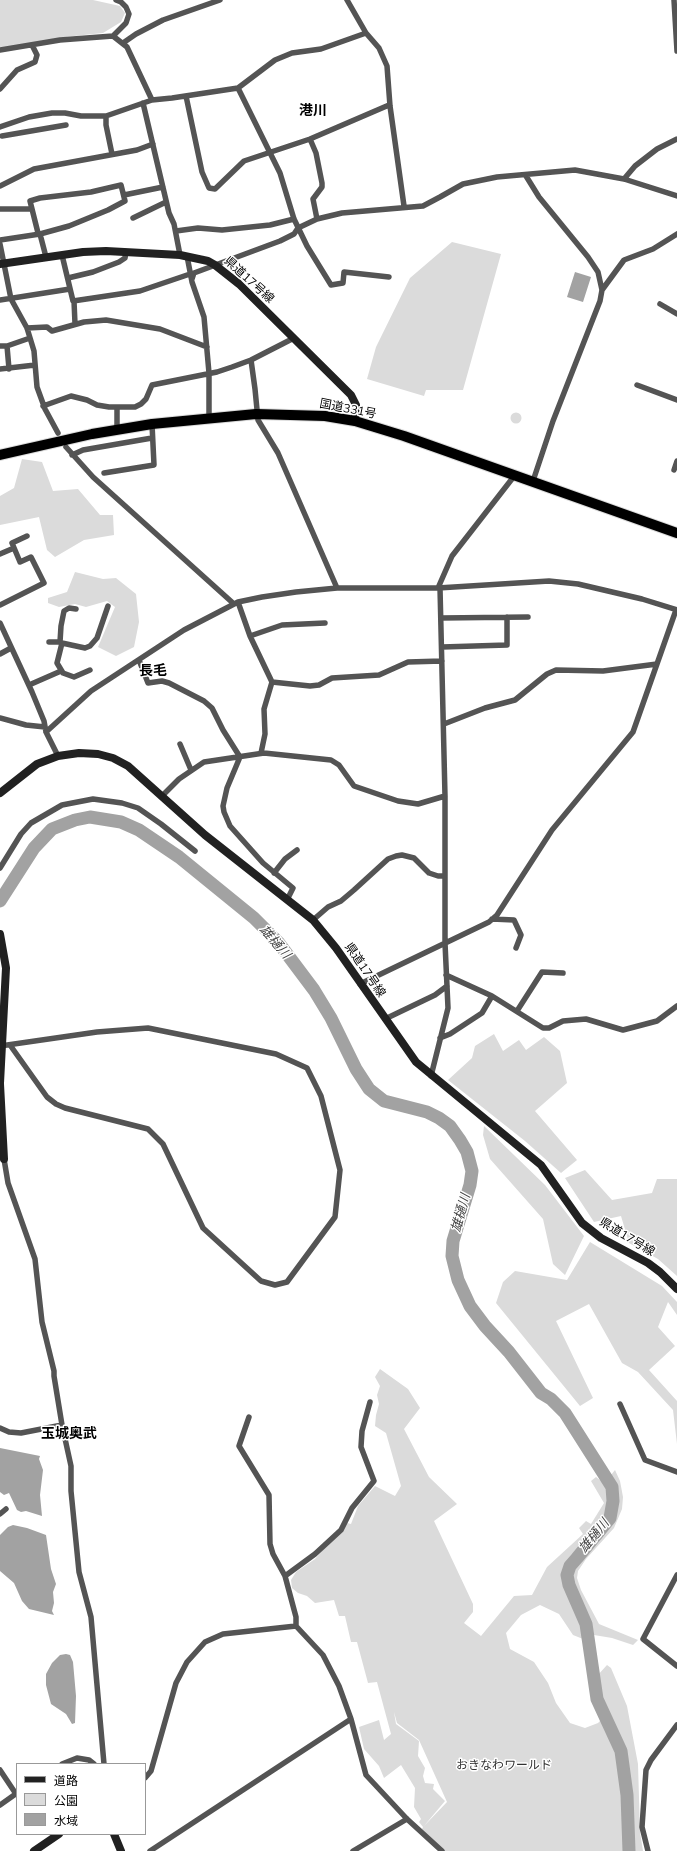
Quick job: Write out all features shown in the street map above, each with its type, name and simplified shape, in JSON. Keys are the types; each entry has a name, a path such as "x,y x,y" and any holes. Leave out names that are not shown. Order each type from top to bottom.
{"highway":[{"name":"国道331号","path":"0,455 117,429 152,424 256,414 325,416 355,421 404,436 677,533"}],"main road":[{"name":"県道17号線","path":"2,264 46,257 106,251 184,255 198,258 215,265 240,284 355,400 357,410 355,421"},
{"name":"県道17号線","path":"0,793 37,764 58,756 86,753 98,754 113,758 128,766 205,835 288,898 313,920 336,948 408,1052 431,1076 541,1164 574,1213 592,1231 648,1263 660,1272 677,1289"},
{"path":"1,936 6,968 4,1045 0,1084 2,1158"},
{"path":"34,1851 58,1835"},
{"path":"114,1835 121,1851"}],"street":[{"path":"113,36 126,23 129,14 122,2 116,0"},
{"path":"123,43 136,34 163,20 220,0"},
{"path":"346,0 366,33 379,48 387,66 390,105 404,206"},
{"path":"674,0 677,51"},
{"path":"0,127 29,117 52,113 65,113 81,116 106,116 152,100 238,88 275,60 292,53 322,49 366,33"},
{"path":"0,50 60,40 113,36 127,47 152,100"},
{"path":"0,89 17,70 35,62 37,55 32,45"},
{"path":"238,88 283,182 298,228 313,259 331,285 342,283 344,272 389,277"},
{"path":"186,96 202,172 209,188 215,189 244,161 310,139 390,105"},
{"path":"143,103 166,202 204,317 209,373 208,418"},
{"path":"106,116 106,125 112,154"},
{"path":"1,135 66,125"},
{"path":"310,139 316,153 322,183 322,187 313,199 317,219"},
{"path":"624,179 640,162 657,149 677,139"},
{"path":"0,186 34,169 112,154 153,144"},
{"path":"74,301 140,291 191,276 194,273 280,241 294,234 298,228 317,219 342,213 404,206 423,206 463,184 497,177 526,176 576,170 624,179 677,196"},
{"path":"526,176 539,197 588,257 598,272 602,290 600,301 553,421 532,481"},
{"path":"0,240 39,233 69,226 108,210 125,201 122,185 91,192 40,198 30,201 32,209 39,233 46,257"},
{"path":"124,194 163,188"},
{"path":"133,218 166,202"},
{"path":"0,209 32,209"},
{"path":"176,231 198,228 222,230 270,225 294,219"},
{"path":"602,290 624,260 653,249 677,234"},
{"path":"0,244 2,264 11,299 27,328 30,338 37,387 43,406 58,433"},
{"path":"68,278 92,272 114,264 126,258 126,252"},
{"path":"62,255 74,301 75,324"},
{"path":"0,300 70,288"},
{"path":"660,304 677,314"},
{"path":"27,328 47,327 52,331 84,322 106,320 160,329 207,347"},
{"path":"0,346 7,346 30,338"},
{"path":"43,406 71,396 87,400 98,405 128,408 141,404 146,399 152,384 209,373 251,360 294,338"},
{"path":"7,346 8,368"},
{"path":"251,360 255,389 256,414 258,420 278,453 337,588"},
{"path":"0,369 35,365"},
{"path":"637,385 677,400"},
{"path":"117,408 117,429"},
{"path":"104,474 154,465 152,424"},
{"path":"72,455 83,450 152,438"},
{"path":"66,447 93,477 236,603 272,682 264,709 265,734 261,754"},
{"path":"674,470 677,460"},
{"path":"431,1076 448,1008 445,943 446,876 444,724 439,588 452,556 514,475"},
{"path":"0,605 44,583 31,557 20,562 12,543 27,536"},
{"path":"0,554 14,548"},
{"path":"46,730 91,691 184,630 236,603 296,592 337,588 439,588 549,582 578,584 621,594 677,610 634,732 552,830 497,915 492,920 360,984"},
{"path":"49,642 61,642 85,648 90,646 97,638 108,606"},
{"path":"76,609 69,608 64,611 61,620 61,642 57,663 61,671 74,677 90,670"},
{"path":"442,647 508,645 506,617"},
{"path":"441,618 528,617"},
{"path":"0,623 29,685 44,720 46,730 58,756"},
{"path":"250,636 282,625 325,623"},
{"path":"0,654 11,648"},
{"path":"138,660 148,683 162,681 169,683 210,705 240,757"},
{"path":"272,682 310,686 319,685 332,678 378,674 408,662 442,661"},
{"path":"444,724 484,708 515,700 547,674 556,670 603,671 657,664"},
{"path":"29,685 61,671"},
{"path":"0,718 46,730"},
{"path":"180,744 191,770"},
{"path":"162,796 191,770 204,762 261,754 281,754 331,760 339,766 354,786 398,801 418,804 445,796"},
{"path":"240,757 227,788 223,806 224,812 230,826 274,873 293,888 288,898"},
{"path":"0,868 21,834 31,823 62,805 93,799 122,803 138,808 196,851"},
{"path":"274,873 285,859 297,850"},
{"path":"313,920 328,907 341,901 388,860 396,856 402,855 414,858 429,873 438,876 446,876"},
{"path":"492,920 514,920 521,935 516,948"},
{"path":"517,1011 542,972 563,972"},
{"path":"446,975 492,996 543,1028 549,1028 563,1021 586,1019 623,1030 656,1021 677,1006"},
{"path":"385,1019 434,995 447,986"},
{"path":"440,1038 450,1034 482,1013 492,996"},
{"path":"148,1028 276,1054 307,1068 321,1096 340,1170 335,1218 287,1282 275,1285 261,1281 203,1228 163,1144 148,1129 65,1108 56,1104 47,1097 4,1045 98,1032 148,1028"},
{"path":"2,1158 8,1183 35,1259 42,1322 54,1371 62,1426 71,1466 70,1490 79,1572 91,1617 104,1763"},
{"path":"285,1576 315,1554 341,1530 352,1508 374,1481 361,1447 362,1431 370,1402"},
{"path":"620,1404 645,1460 677,1472"},
{"path":"249,1417 239,1446 269,1495 270,1544 273,1554 285,1576 296,1617 296,1626 323,1655 339,1686 351,1719 366,1775 407,1819 442,1851"},
{"path":"0,1428 9,1432 21,1433 62,1426"},
{"path":"0,1514 6,1509"},
{"path":"677,1575 643,1639 677,1666"},
{"path":"146,1777 150,1771 176,1683 187,1662 205,1642 224,1634 296,1626"},
{"path":"150,1851 351,1719"},
{"path":"648,1851 642,1827 646,1770 651,1760 677,1725"},
{"path":"64,1763 77,1758 89,1760 93,1763"},
{"path":"0,1770 16,1793"},
{"path":"0,1805 16,1795"},
{"path":"353,1851 407,1819"}],"green space":[{"path":"0,0 93,0 120,6 125,13 121,22 103,33 64,37 0,48"},
{"path":"452,242 501,254 463,390 426,390 424,396 367,379 376,347 410,278"},
{"path":"516,412 520,414 522,418 520,422 516,424 512,422 510,418 512,414"},
{"path":"22,459 42,462 53,491 78,489 100,515 113,515 114,535 84,540 55,557 47,550 39,517 0,525 0,496 14,488"},
{"path":"75,572 103,579 116,578 136,594 139,622 134,647 116,656 98,647 115,607 107,601 86,607 75,604 59,607 48,603 48,598 67,592"},
{"path":"494,1034 503,1051 519,1040 526,1050 544,1037 560,1051 567,1083 535,1111 577,1160 561,1173 525,1141 448,1080 472,1058 475,1046"},
{"path":"484,1126 545,1185 584,1236 565,1275 553,1264 543,1219 490,1159 483,1135"},
{"path":"585,1170 612,1200 652,1193 657,1179 677,1179 677,1276 658,1259 629,1243 621,1216 594,1222 565,1178"},
{"path":"590,1242 662,1286 677,1302 677,1315 668,1302 658,1327 675,1346 649,1370 677,1401 677,1444 673,1410 638,1372 622,1363 589,1304 556,1321 593,1398 580,1406 496,1303 503,1282 515,1271 567,1280"},
{"name":"おきなわワールド","path":"380,1369 408,1389 420,1408 404,1429 429,1477 457,1504 434,1521 473,1604 473,1612 464,1623 481,1636 514,1596 532,1595 547,1567 583,1534 579,1528 586,1521 591,1524 604,1503 591,1481 596,1477 605,1484 615,1504 618,1496 611,1475 615,1470 620,1481 623,1497 622,1509 614,1528 586,1559 578,1571 577,1578 581,1590 599,1624 638,1640 633,1645 612,1638 594,1635 583,1639 573,1635 559,1614 540,1605 521,1615 506,1633 510,1649 534,1662 548,1683 556,1703 570,1723 585,1728 598,1723 602,1719 593,1703 597,1676 607,1665 611,1668 627,1706 638,1764 640,1832 643,1851 444,1851 422,1829 423,1827 419,1822 421,1819 414,1807 415,1788 401,1765 384,1778 379,1766 364,1749 359,1727 379,1720 384,1740 391,1734 377,1682 368,1683 357,1642 351,1642 345,1616 339,1616 334,1600 315,1603 307,1596 298,1593 292,1588 291,1580 296,1572 315,1559 347,1523 351,1524 358,1506 375,1486 395,1496 401,1486 386,1433 375,1426 379,1404 377,1395 380,1386 375,1377","holes":["394,1712 397,1723 419,1740 447,1802 424,1826 445,1801 433,1789 434,1784 425,1783 423,1776 425,1768 418,1756 419,1741 396,1724"]}],"water":[{"path":"575,272 591,277 583,302 567,297"},
{"path":"0,1448 40,1456 39,1459 43,1470 40,1495 42,1516 17,1510 9,1493 4,1495 0,1492"},
{"path":"13,1525 46,1535 51,1569 56,1584 53,1592 54,1603 52,1611 54,1615 29,1609 22,1601 14,1583 0,1571 0,1535 8,1527"},
{"path":"60,1655 70,1655 73,1662 76,1696 75,1723 72,1724 66,1714 51,1704 46,1685 46,1674 52,1663"}],"waterway":[{"name":"雄樋川","path":"0,901 34,848 52,829 75,820 90,817 121,822 139,830 179,857 254,918 278,942 314,990 331,1018 356,1069 369,1089 384,1101 427,1112 439,1118 450,1126 460,1140 467,1152 472,1171 470,1185 453,1241 452,1256 458,1280 470,1306 485,1326 509,1352 541,1393 551,1399 565,1413 612,1487 613,1501 610,1518 570,1566 567,1575 569,1585 586,1624 597,1699 621,1751 627,1795 629,1851"}],"district":[{"name":"港川","path":"313,111"},
{"name":"長毛","path":"153,671"},
{"name":"玉城奥武","path":"69,1434"}]}
